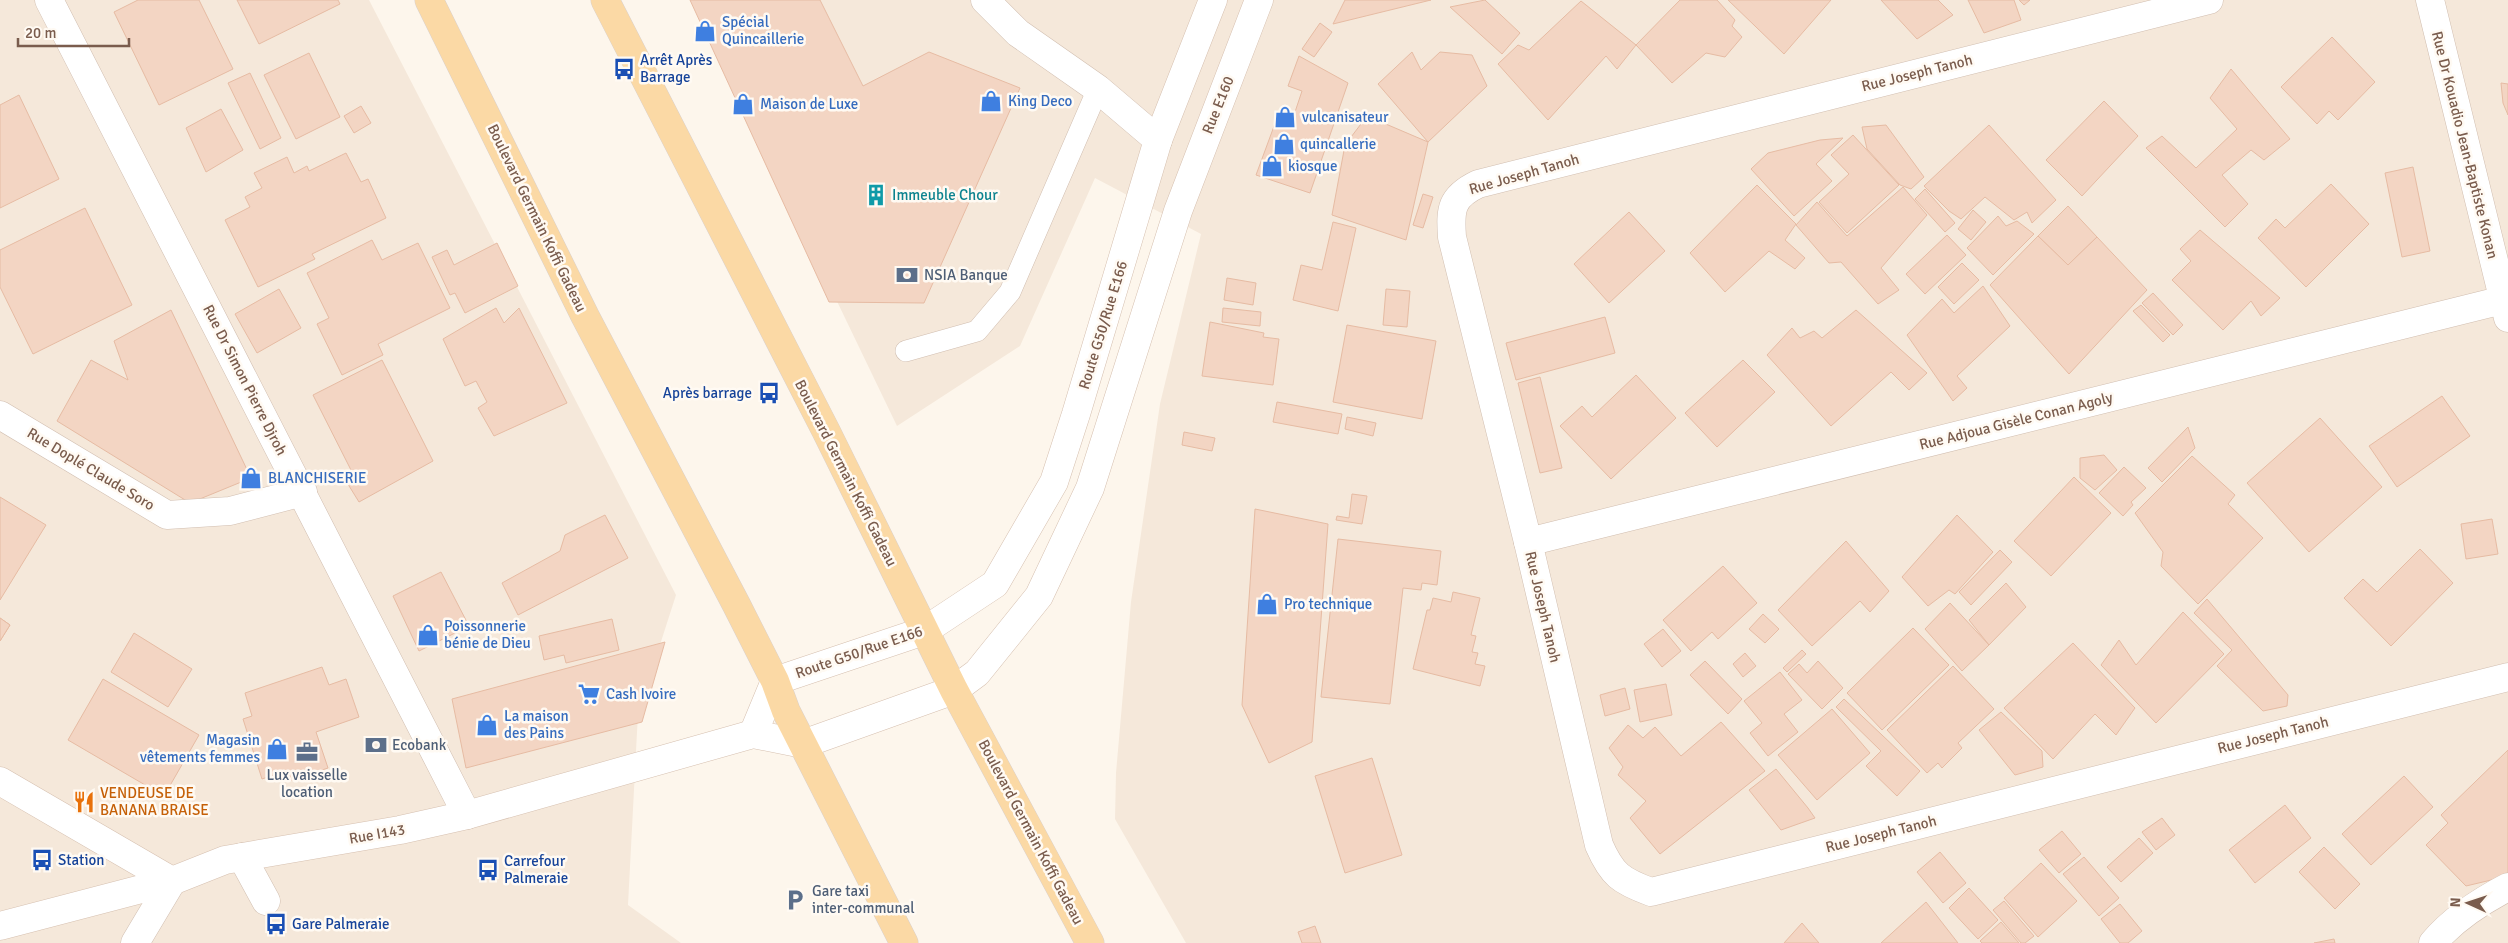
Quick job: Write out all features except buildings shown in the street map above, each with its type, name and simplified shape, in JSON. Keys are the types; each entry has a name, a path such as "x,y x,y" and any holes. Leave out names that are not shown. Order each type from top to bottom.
{"main road":[{"name":"Boulevard Germain Koffi Gadeau","path":"429,0 585,316 775,681 786,711 904,943"},
{"name":"Boulevard Germain Koffi Gadeau","path":"605,0 826,431 954,690 1090,943"}],"street":[{"name":"Rue Dr Simon Pierre Djroh","path":"49,0 467,815"},
{"path":"753,734 803,744 954,690 977,673 995,647 1039,596 1090,488 1178,211 1158,140 1098,89 1018,33 985,0"},
{"path":"1158,140 1213,0"},
{"name":"Rue E160","path":"1178,211 1260,0"},
{"name":"Rue Joseph Tanoh","path":"2210,0 1478,184 1463,191 1452,212 1452,237 1528,542 1599,845 1607,865 1627,884 1652,892 2508,676"},
{"name":"Rue Dr Kouadio Jean-Baptiste Konan","path":"2430,0 2506,309"},
{"name":"Route G50/Rue E166","path":"753,734 775,681 924,631 995,584 1054,482 1158,140"},
{"name":"Rue Adjoua Gisèle Conan Agoly","path":"1528,542 2506,309"},
{"name":"Rue Doplé Claude Soro","path":"0,415 167,515 230,511 302,492"},
{"name":"Rue I143","path":"0,926 172,881 226,860 400,830 467,815 753,734"},
{"path":"0,781 172,881 135,943"},
{"path":"242,857 266,901"},
{"path":"2433,943 2441,933 2485,900 2508,887"}],"lane":[{"path":"906,351 978,331 1010,292 1098,89"}],"shaded area":[{"path":"0,0 369,0 676,595 638,713 628,905 681,943 0,943"},
{"path":"692,0 2508,0 2508,943 1186,943 1115,819 1116,773 1131,602 1160,404 1201,234 1095,178 1020,346 897,426"}],"place":[{"name":"Spécial Quincaillerie","path":"705,31"},
{"name":"Arrêt Après Barrage","path":"624,69"},
{"name":"King Deco","path":"991,101"},
{"name":"Maison de Luxe","path":"743,104"},
{"name":"vulcanisateur","path":"1285,117"},
{"name":"quincallerie","path":"1284,144"},
{"name":"kiosque","path":"1272,166"},
{"name":"Immeuble Chour","path":"876,195"},
{"name":"NSIA Banque","path":"907,275"},
{"name":"Après barrage","path":"769,393"},
{"name":"BLANCHISERIE","path":"251,478"},
{"name":"Pro technique","path":"1267,604"},
{"name":"Poissonnerie bénie de Dieu","path":"428,635"},
{"name":"Cash Ivoire","path":"589,694"},
{"name":"La maison des Pains","path":"487,725"},
{"name":"Ecobank","path":"376,745"},
{"name":"Magasin vêtements femmes","path":"277,749"},
{"name":"Lux vaisselle location","path":"307,752"},
{"name":"VENDEUSE DE BANANA BRAISE","path":"84,802"},
{"name":"Station","path":"42,860"},
{"name":"Carrefour Palmeraie","path":"488,870"},
{"name":"Gare taxi inter-communal","path":"795,900"},
{"name":"Gare Palmeraie","path":"276,924"}]}
